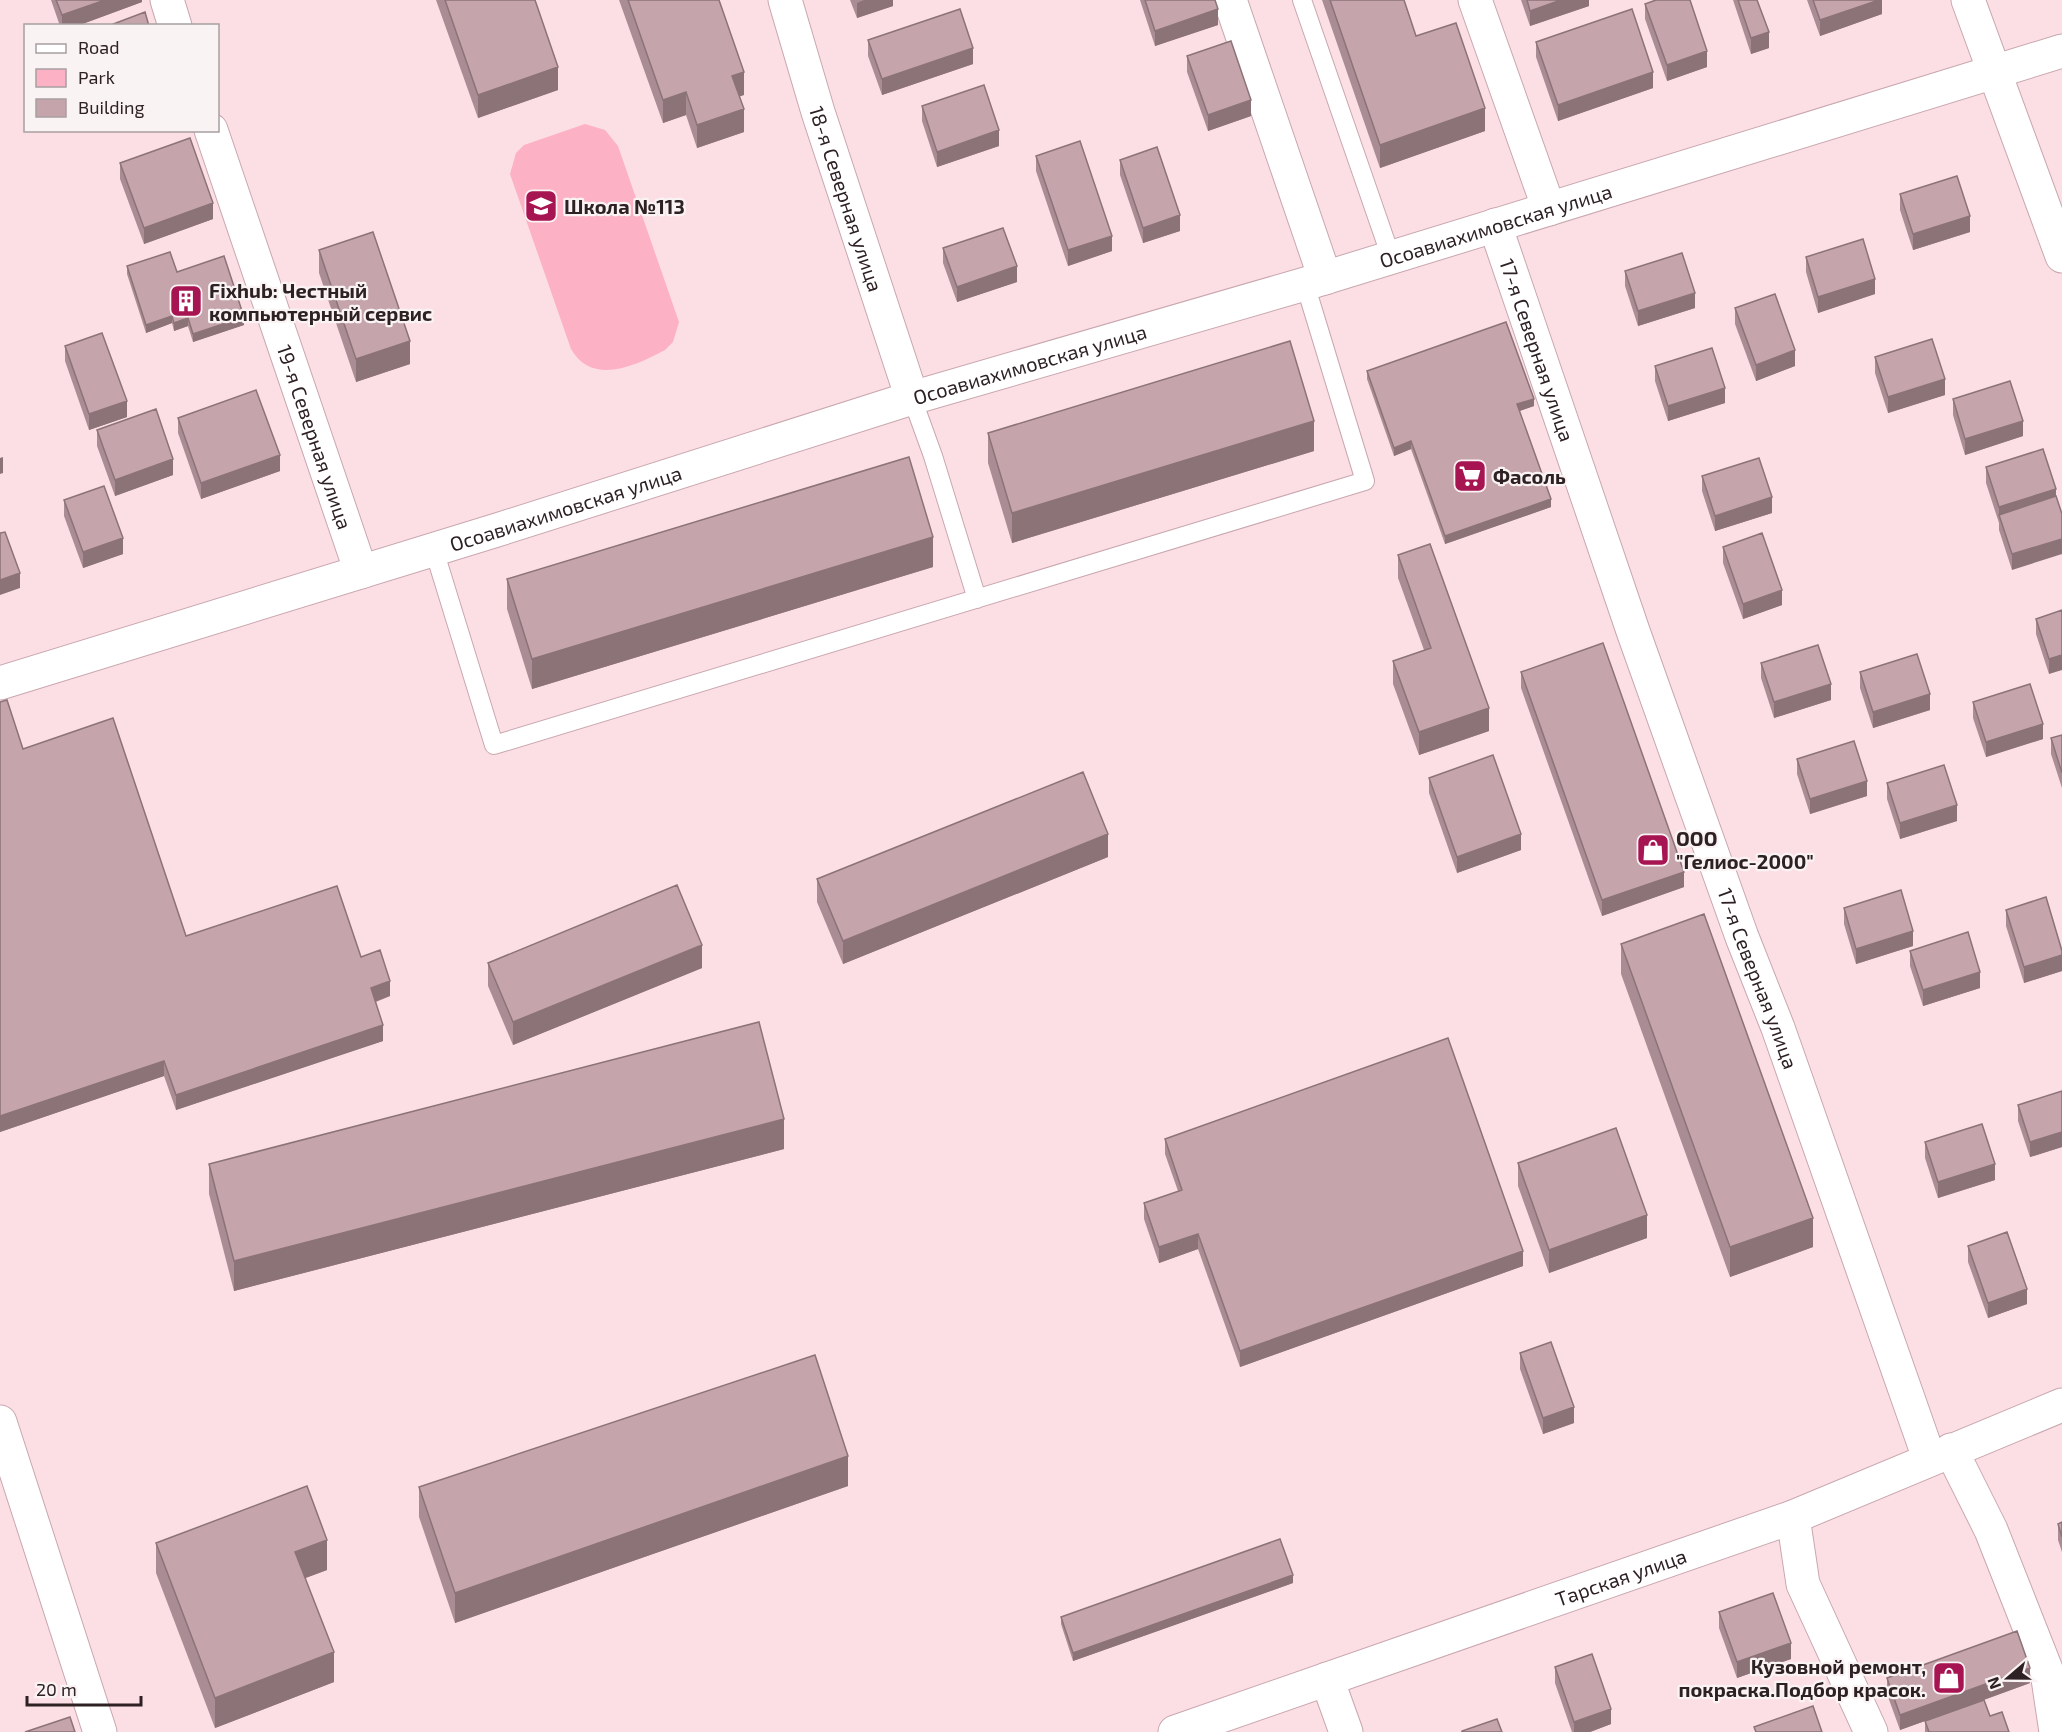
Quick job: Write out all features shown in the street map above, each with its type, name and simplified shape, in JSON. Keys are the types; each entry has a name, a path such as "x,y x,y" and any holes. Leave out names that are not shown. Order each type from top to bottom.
{"street":[{"path":"166,0 174,24"},
{"name":"18-я Северная улица","path":"784,0 857,236 912,398"},
{"path":"1230,0 1315,281"},
{"path":"1475,0 1549,209"},
{"path":"1968,0 1996,71 2062,256"},
{"name":"Осоавиахимовская улица","path":"0,683 912,398 1315,281 2062,51"},
{"name":"19-я Северная улица","path":"212,132 361,572"},
{"name":"17-я Северная улица","path":"1495,225 1633,631 1742,938 1940,1454 1991,1530 2047,1672 2056,1732"},
{"name":"Тарская улица","path":"1175,1732 1793,1517 1873,1486 1940,1454 2062,1405"},
{"path":"0,1422 100,1732"},
{"path":"1793,1517 1803,1584 1871,1732"},
{"path":"1327,1679 1346,1732"}],"lane":[{"path":"1302,0 1391,257"},
{"path":"434,549 494,745 1365,481 1315,281"},
{"path":"912,398 933,456 977,599"}],"green space":[{"path":"585,124 605,130 618,146 679,322 673,342 665,350 641,362 615,369 602,370 590,367 571,349 510,174 516,153 524,145"}],"building":[{"path":"56,0 105,0 62,15"},
{"path":"445,0 535,0 558,67 478,95"},
{"path":"628,0 719,0 744,72 732,76 744,109 697,125 686,92 663,100"},
{"path":"1145,0 1215,0 1218,9 1155,31"},
{"path":"1330,0 1404,0 1416,36 1456,23 1485,108 1380,145"},
{"path":"1527,0 1561,0 1530,11"},
{"path":"1656,0 1690,0 1707,51 1667,65 1645,4"},
{"path":"1738,0 1757,0 1769,32 1751,38"},
{"path":"1813,0 1879,0 1820,20"},
{"path":"960,9 973,48 882,79 868,40"},
{"path":"1632,9 1653,72 1558,105 1536,42"},
{"path":"145,12 148,24 113,24"},
{"path":"1231,41 1251,100 1208,115 1187,56"},
{"path":"984,85 999,130 937,152 922,106"},
{"path":"190,138 213,203 144,228 120,163"},
{"path":"1080,141 1112,236 1068,250 1036,156"},
{"path":"1157,147 1180,215 1143,228 1120,160"},
{"path":"1957,176 1970,216 1913,234 1900,194"},
{"path":"1003,228 1017,266 957,287 943,248"},
{"path":"373,232 410,341 356,359 319,250"},
{"path":"1863,239 1875,279 1818,297 1806,257"},
{"name":"Fixhub: Честный компьютерный сервис","path":"170,252 177,272 224,256 244,317 193,334 188,318 174,323 172,316 146,325 127,266"},
{"path":"1682,253 1695,293 1638,311 1625,271"},
{"path":"1775,294 1795,350 1756,365 1735,308"},
{"path":"1506,322 1534,399 1517,404 1551,499 1445,536 1411,441 1394,448 1367,371"},
{"path":"102,333 127,401 89,414 65,346"},
{"path":"1932,339 1945,379 1888,397 1875,357"},
{"path":"1290,341 1314,421 1012,513 988,433"},
{"path":"1712,348 1725,388 1668,406 1655,366"},
{"path":"2010,381 2023,421 1965,439 1953,399"},
{"path":"256,390 280,455 201,483 178,418"},
{"path":"156,409 173,459 115,480 97,430"},
{"path":"2043,449 2056,489 1999,507 1986,467"},
{"path":"909,457 933,537 532,659 507,579"},
{"path":"1759,458 1772,497 1715,516 1702,476"},
{"path":"104,486 123,538 83,552 64,500"},
{"path":"2056,496 2062,514 2062,539 2012,554 1999,515"},
{"path":"5,532 20,573 0,580 0,533"},
{"path":"1762,533 1782,590 1743,604 1723,547"},
{"path":"1430,544 1489,708 1419,732 1393,661 1431,648 1398,555"},
{"path":"2062,610 2062,655 2049,659 2036,619"},
{"path":"1603,643 1684,872 1602,900 1521,672"},
{"path":"1818,645 1831,684 1774,702 1761,663"},
{"path":"1917,654 1930,694 1873,712 1860,672"},
{"path":"2030,684 2043,724 1986,742 1973,702"},
{"path":"7,700 23,749 113,718 186,936 337,886 361,957 380,950 390,981 371,988 383,1025 176,1095 164,1061 0,1116 0,702"},
{"path":"2062,735 2062,773 2051,738"},
{"path":"1854,741 1867,781 1810,799 1797,759"},
{"path":"1493,755 1521,834 1457,857 1429,778"},
{"path":"1944,765 1957,805 1900,823 1887,783"},
{"path":"1083,772 1108,834 843,941 817,879"},
{"path":"677,885 702,945 513,1022 488,963"},
{"path":"1901,890 1913,931 1856,949 1844,908"},
{"path":"2046,897 2062,955 2024,967 2006,910"},
{"path":"1704,914 1813,1218 1730,1247 1621,944"},
{"path":"1968,932 1980,972 1923,990 1910,951"},
{"path":"759,1022 784,1119 234,1261 209,1164"},
{"path":"1448,1038 1523,1251 1240,1351 1198,1234 1159,1247 1144,1203 1182,1190 1165,1139"},
{"path":"2062,1091 2062,1132 2030,1142 2018,1105"},
{"path":"1982,1124 1995,1164 1938,1182 1925,1142"},
{"path":"1616,1128 1647,1215 1549,1250 1518,1163"},
{"path":"2007,1232 2027,1289 1988,1303 1968,1246"},
{"path":"1551,1342 1574,1407 1543,1418 1520,1353"},
{"path":"815,1355 848,1456 455,1593 419,1487"},
{"path":"307,1486 327,1540 295,1552 334,1652 215,1698 156,1543"},
{"path":"2062,1522 2062,1537 2058,1524"},
{"path":"1280,1539 1293,1575 1073,1653 1061,1617"},
{"path":"1773,1593 1791,1643 1737,1662 1719,1612"},
{"path":"2017,1631 2030,1668 1900,1715 1887,1678"},
{"path":"1592,1654 1611,1709 1574,1722 1555,1667"},
{"path":"1984,1700 1990,1716 2002,1712 2009,1732 1929,1732 1925,1721"},
{"path":"1813,1706 1822,1732 1756,1732 1754,1727"},
{"path":"70,1717 75,1732 25,1732"},
{"path":"1497,1719 1502,1732 1462,1732 1462,1731"}],"place":[{"name":"Школа №113","path":"541,206"},
{"name":"Fixhub: Честный компьютерный сервис","path":"186,301"},
{"name":"Фасоль","path":"1470,476"},
{"name":"ООО \"Гелиос-2000\"","path":"1653,850"},
{"name":"Кузовной ремонт, покраска.Подбор красок.","path":"1949,1678"}]}
